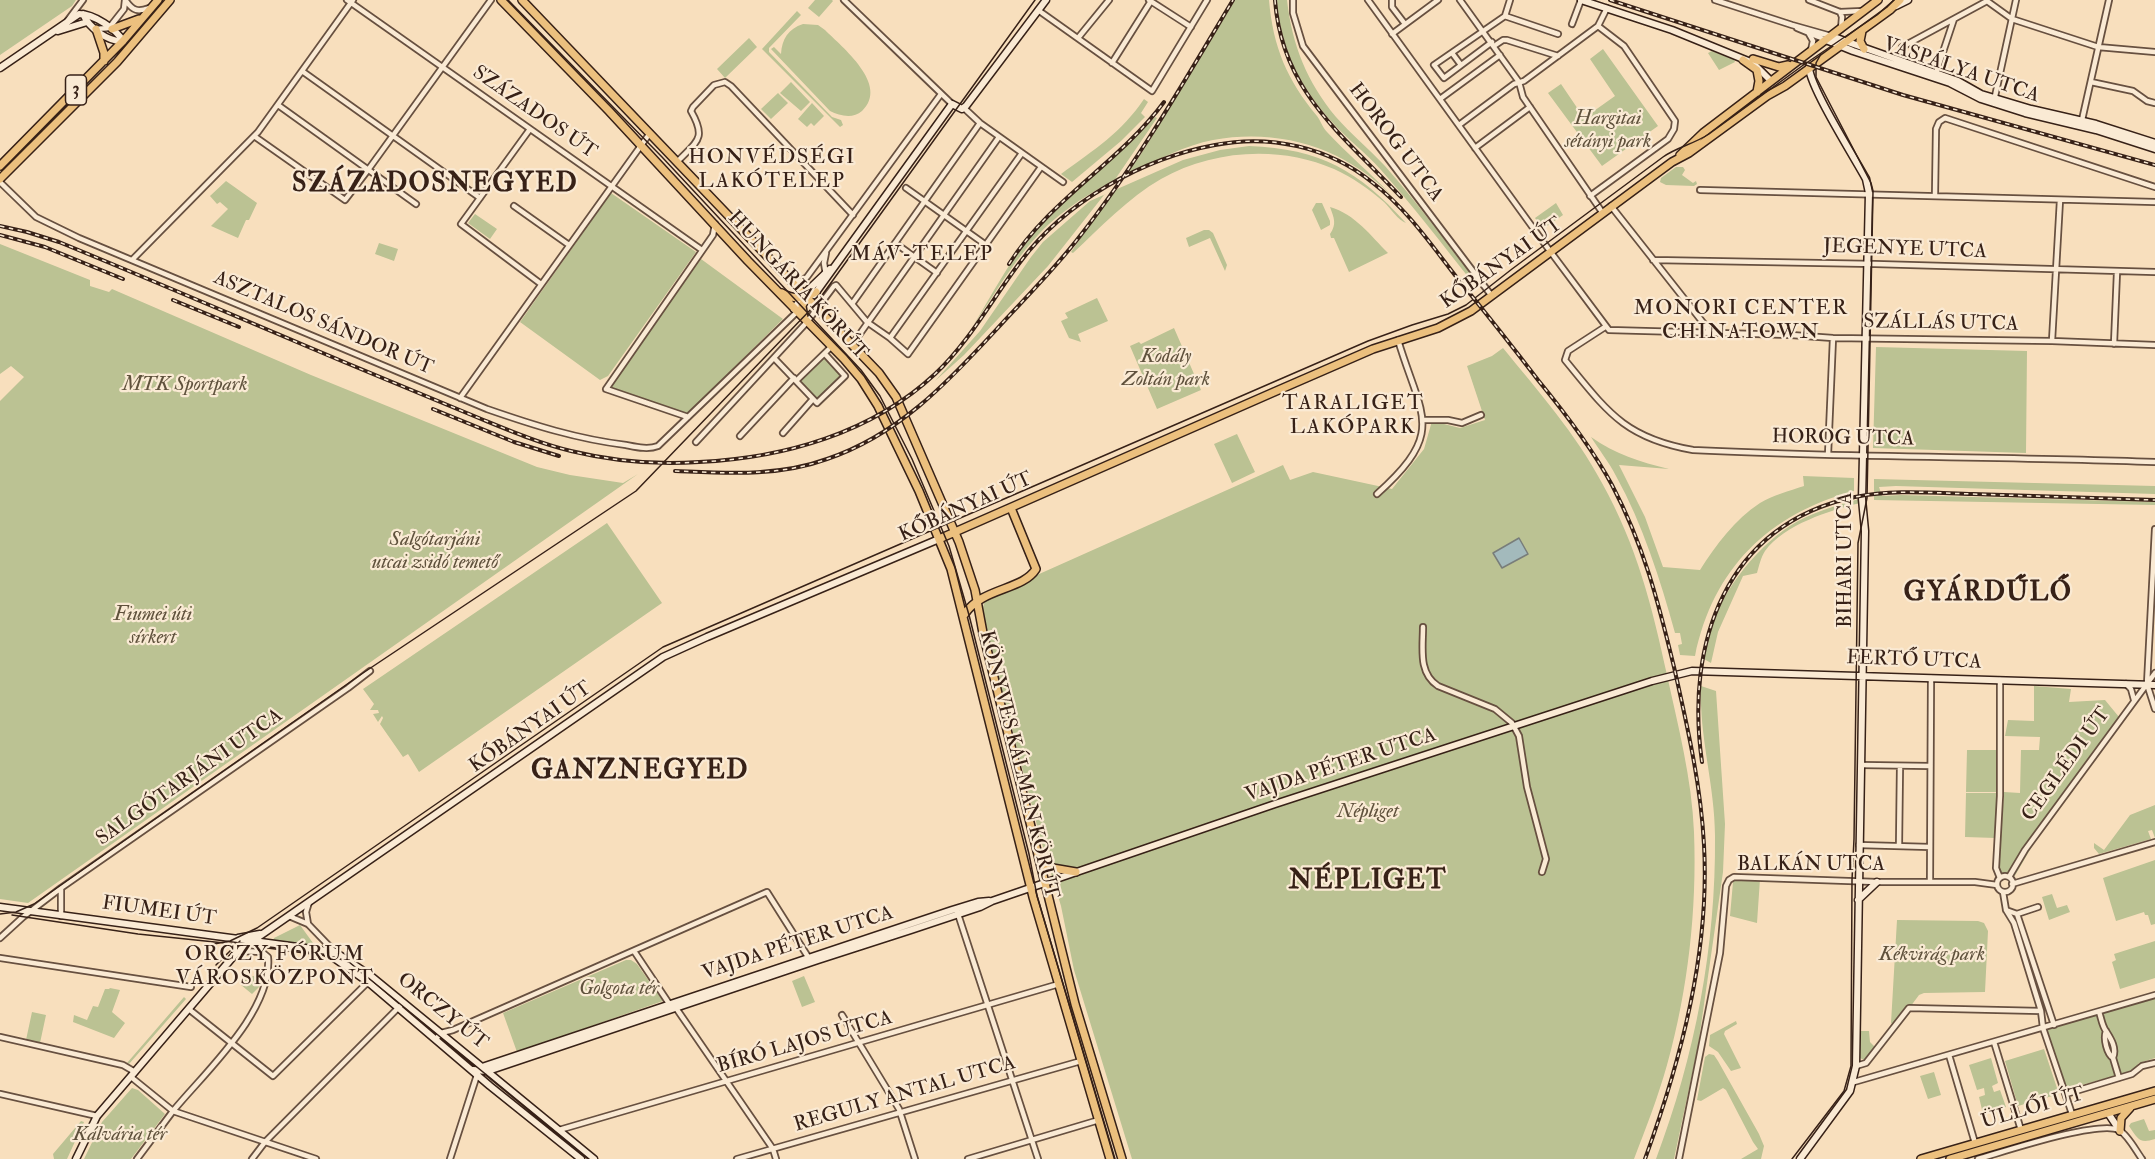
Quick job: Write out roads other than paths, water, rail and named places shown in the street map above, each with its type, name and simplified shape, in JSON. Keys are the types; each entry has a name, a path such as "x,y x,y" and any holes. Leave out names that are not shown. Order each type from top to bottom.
{"main road":[{"name":"3","path":"0,166 104,62 158,0"},
{"name":"3","path":"0,179 117,62 170,0"},
{"name":"HUNGÁRIA KÖRÚT","path":"501,0 777,291 806,301"},
{"name":"HUNGÁRIA KÖRÚT","path":"522,0 793,282 806,301 852,345 890,387"},
{"name":"KŐBÁNYAI ÚT","path":"1672,162 1702,133 1878,0"},
{"name":"KŐBÁNYAI ÚT","path":"939,539 1163,439 1398,340 1455,320 1672,162 1704,143 1767,96 1844,44 1900,0"},
{"path":"110,28 128,25 144,17"},
{"path":"96,29 104,52 104,62"},
{"path":"1862,31 1860,41 1864,49"},
{"path":"117,62 123,41 140,37"},
{"path":"1754,59 1783,67 1798,61"},
{"path":"1743,60 1757,70 1759,81 1757,92"},
{"path":"1767,96 1771,81 1785,86"},
{"path":"777,291 806,301 804,310 806,321"},
{"name":"HUNGÁRIA KÖRÚT","path":"806,301 806,321 832,346 868,388"},
{"name":"KÖNYVES KÁLMÁN KÖRÚT","path":"890,387 955,532 977,600 983,633 1075,1004 1122,1159"},
{"name":"KÖNYVES KÁLMÁN KÖRÚT","path":"868,388 899,447 951,569 1031,888 1110,1159"},
{"path":"964,615 977,600 1029,576 1036,569 1011,508"},
{"path":"1041,866 1076,872"},
{"name":"ÜLLŐI ÚT","path":"1921,1159 2155,1091"},
{"name":"ÜLLŐI ÚT","path":"1950,1159 2155,1099"},
{"path":"2102,1106 2108,1113 2114,1103"},
{"path":"2120,1131 2124,1112 2135,1105"}],"street":[{"path":"83,0 83,14 87,22 111,41 123,41"},
{"path":"67,21 83,0"},
{"path":"125,0 132,9 137,11 152,8"},
{"path":"96,29 110,28 124,9 125,0"},
{"path":"254,136 342,200 347,198 491,0"},
{"path":"844,0 952,104 964,108 980,123 1063,182"},
{"path":"964,108 1046,0"},
{"path":"1078,38 1109,0"},
{"path":"1038,10 1152,91 1207,0"},
{"name":"HOROG UTCA","path":"1293,0 1293,13 1303,46 1491,295"},
{"path":"1368,0 1605,327"},
{"path":"1392,0 1391,4 1405,24"},
{"path":"1392,34 1438,0"},
{"path":"1460,0 1519,82 1523,97 1602,212"},
{"path":"1510,0 1505,16 1434,65 1444,78 1493,44 1503,40 1558,56"},
{"path":"1572,24 1581,0 1672,30 1729,53 1756,65 1771,81"},
{"path":"1715,0 1829,38"},
{"path":"1809,0 1840,12 1867,10"},
{"path":"1890,10 1908,0"},
{"path":"1902,48 1987,0 2012,20 2098,47 2155,52"},
{"path":"1994,101 2016,0"},
{"path":"2081,123 2109,0"},
{"path":"132,260 254,136 351,1"},
{"name":"SZÁZADOS ÚT","path":"351,1 702,250"},
{"path":"1112,63 1150,1 1191,27"},
{"path":"1159,7 1162,1"},
{"path":"1459,125 1514,84 1524,81 1598,26 1606,8"},
{"path":"1840,12 1841,29"},
{"path":"0,68 67,21 83,14 110,28 123,41"},
{"path":"1505,16 1558,34"},
{"path":"1936,73 1954,19"},
{"path":"54,32 87,22"},
{"path":"1792,25 1809,34 1829,38"},
{"path":"1590,196 1663,143 1672,134 1675,125 1674,116 1624,46 1598,26"},
{"path":"1809,34 1813,41 1811,51"},
{"name":"VASPÁLYA UTCA","path":"1829,38 1958,81 1994,101"},
{"name":"VASPÁLYA UTCA","path":"1844,44 1920,70 1974,96 2155,143"},
{"path":"1452,53 1461,65"},
{"path":"1729,53 1754,59 1764,68 1771,81"},
{"path":"1440,99 1500,55"},
{"name":"BIHARI UTCA","path":"1809,68 1810,76 1822,100 1866,179 1869,193 1862,499 1865,531 1856,1066"},
{"path":"302,71 480,198"},
{"path":"677,162 699,141 700,129 691,111 693,107 714,85 725,82 853,215"},
{"path":"2091,82 2133,91 2155,103"},
{"path":"793,282 807,277 941,94"},
{"path":"715,224 713,235 606,389 688,417 806,301 836,265 952,104"},
{"path":"278,105 416,204"},
{"path":"1475,148 1530,107"},
{"path":"1935,195 1936,129 1939,122 1945,118 2155,187"},
{"path":"852,304 980,123"},
{"name":"VASPÁLYA UTCA","path":"2081,123 2155,149"},
{"path":"530,129 461,224 541,284"},
{"path":"459,398 650,133"},
{"path":"852,345 999,137"},
{"path":"890,338 1022,153"},
{"path":"0,179 7,159"},
{"path":"806,301 836,285 867,322 908,354 1041,167"},
{"name":"ASZTALOS SÁNDOR ÚT","path":"0,179 41,220 459,398 545,429 609,443 646,448 654,447 688,417"},
{"path":"906,188 986,245"},
{"path":"1700,190 2155,202"},
{"path":"2052,341 2060,200"},
{"path":"514,206 569,245"},
{"path":"1611,206 1712,334"},
{"path":"713,235 725,235"},
{"path":"895,243 937,273"},
{"path":"826,251 824,263 826,275"},
{"name":"JEGENYE UTCA","path":"1653,260 2155,272"},
{"path":"2114,344 2117,272"},
{"path":"696,442 806,321"},
{"name":"HOROG UTCA","path":"1605,327 1568,351 1565,360 1619,422 1634,432 1654,440 1693,450 2155,462"},
{"name":"SZÁLLÁS UTCA","path":"1605,327 1609,330 1833,338 2155,345"},
{"path":"1828,455 1833,338"},
{"path":"1377,494 1411,458 1420,443 1424,420 1422,407 1398,340"},
{"path":"740,436 832,346"},
{"path":"774,358 817,403 845,376 825,354"},
{"path":"783,432 813,399"},
{"path":"1424,420 1448,420 1462,423 1481,415"},
{"path":"2155,530 2147,684 2155,709"},
{"name":"KŐBÁNYAI ÚT","path":"76,1159 98,1116 238,951 663,657 939,539"},
{"path":"1424,627 1425,674 1430,681 1500,711 1509,719 1519,736 1527,787 1546,859 1542,872"},
{"name":"SALGÓTARJÁNI UTCA","path":"0,938 30,911 61,888 370,671"},
{"name":"VAJDA PÉTER UTCA","path":"475,1072 673,1007 978,902 992,901 1045,884 1514,726 1667,677 1692,671 1703,671"},
{"name":"FERTŐ UTCA","path":"1703,671 2124,682 2155,685"},
{"name":"CEGLÉDI ÚT","path":"2009,878 2025,850 2155,673"},
{"path":"1930,882 1931,678"},
{"path":"2000,680 2000,796 1996,868 2000,878 1997,885 2004,892 2006,910 2014,923 2041,1011 2043,1028 2072,1114"},
{"path":"2124,682 2131,689 2134,702"},
{"path":"1861,765 1930,766"},
{"path":"1899,846 1900,765"},
{"path":"2012,884 2155,842"},
{"path":"1859,845 1930,847"},
{"name":"BALKÁN UTCA","path":"1679,1159 1720,953 1727,882 1734,877 1877,882 1975,882 1997,885"},
{"path":"2000,878 2009,878 2012,884 2010,890 2004,892"},
{"path":"1858,900 1877,882"},
{"path":"61,888 62,916"},
{"path":"436,1040 441,1033 453,1030 767,892 810,960"},
{"path":"308,924 306,912 309,902"},
{"path":"2006,910 2018,914 2038,906"},
{"name":"FIUMEI ÚT","path":"0,907 324,951"},
{"path":"957,911 1038,1159"},
{"path":"2018,914 2054,1025"},
{"path":"289,916 308,924 335,952"},
{"path":"225,938 263,934"},
{"path":"319,936 324,951"},
{"path":"324,951 326,943"},
{"path":"137,1159 173,1112 232,1044 255,1008 268,957 262,952 238,951"},
{"name":"ORCZY ÚT","path":"324,951 335,952 350,960 594,1159"},
{"name":"ORCZY ÚT","path":"324,951 347,965 581,1159"},
{"path":"634,951 728,1081 773,1149 777,1159"},
{"path":"0,958 191,987"},
{"path":"190,1010 272,1076 368,982"},
{"name":"BÍRÓ LAJOS UTCA","path":"559,1131 1059,984"},
{"path":"1854,1082 2154,995 2155,1004"},
{"path":"252,1159 403,1002"},
{"path":"1800,1159 1850,1091 1856,1066 1866,1063 1909,1008 2041,1011"},
{"path":"2099,1012 2106,1031 2104,1037 2109,1055 2114,1059 2120,1077"},
{"path":"842,1015 900,1113 915,1159"},
{"path":"0,1037 123,1065 173,1112 316,1159"},
{"path":"1994,1042 2021,1130"},
{"path":"1949,1054 1975,1143"},
{"name":"REGULY ANTAL UTCA","path":"737,1159 1081,1061"},
{"path":"2066,1094 2133,1073 2142,1066 2155,1063"},
{"path":"450,1159 475,1072"},
{"path":"0,1094 98,1116"},
{"path":"2108,1113 2142,1159"},
{"path":"968,1159 1099,1120"},
{"name":"ÜLLŐI ÚT","path":"1978,1159 2063,1134 2107,1129 2120,1131"},
{"path":"1805,1159 1810,1146"}],"water":[{"path":"1519,538 1528,554 1502,568 1493,553"}],"tram line":[{"path":"508,0 662,157 861,370 880,396 912,459 949,546 969,615 1029,854 1037,896 1115,1159"},
{"path":"0,914 16,912 34,904 363,673 636,491 815,305 1035,0"},
{"path":"214,944 230,941 257,928 663,647 1368,341 1448,314 1466,305 1663,157 1709,134 1877,15 1894,0"},
{"path":"1792,1159 1844,1091 1851,1066 1858,543 1867,498 1873,191 1816,77 1816,63 1821,54"},
{"path":"12,915 138,934 334,957 349,962 589,1159"},
{"path":"216,965 240,941"}],"railway":[{"path":"675,471 752,472 808,465 853,449 898,422 919,406 977,351 1070,249 1141,150 1233,0"},
{"path":"1275,0 1280,32 1289,61 1302,86 1337,131 1401,197"},
{"path":"1610,0 1903,95 2155,165"},
{"path":"1009,264 1044,220 1127,144 1164,102"},
{"path":"0,226 59,242 534,440 602,457 683,463 763,455 794,448 825,439 884,412 910,395 948,361 1039,240 1083,202 1134,172 1188,151 1236,142 1257,141 1298,146 1337,160 1373,183 1397,204 1578,431 1604,471 1623,508 1656,596 1674,667 1697,778 1704,845 1705,885 1702,925 1690,1005 1670,1083 1645,1159"},
{"path":"0,235 45,247 123,279"},
{"path":"173,300 239,327"},
{"path":"433,409 514,442 559,456"},
{"path":"1702,762 1698,718 1700,675 1709,633 1723,595 1745,562 1774,533 1810,511 1855,497 1899,492 2155,500"}],"district":[{"name":"HONVÉDSÉGI LAKÓTELEP","path":"772,170"},
{"name":"SZÁZADOSNEGYED","path":"435,185"},
{"name":"MÁV-TELEP","path":"922,255"},
{"name":"MONORI CENTER CHINATOWN","path":"1741,321"},
{"name":"TARALIGET LAKÓPARK","path":"1353,416"},
{"name":"GYÁRDŰLŐ","path":"1988,594"},
{"name":"GANZNEGYED","path":"640,772"},
{"name":"NÉPLIGET","path":"1368,882"},
{"name":"ORCZY FÓRUM VÁROSKÖZPONT","path":"275,967"}],"park label":[{"name":"Hargitai sétányi park","path":"1608,132"},
{"name":"Kodály Zoltán park","path":"1166,370"},
{"name":"MTK Sportpark","path":"185,386"},
{"name":"Salgótarjáni utcai zsidó temető","path":"435,552"},
{"name":"Fiumei úti sírkert","path":"153,628"},
{"name":"Népliget","path":"1368,813"},
{"name":"Kékvirág park","path":"1932,956"},
{"name":"Golgota tér","path":"619,990"},
{"name":"Kálvária tér","path":"120,1136"}]}
